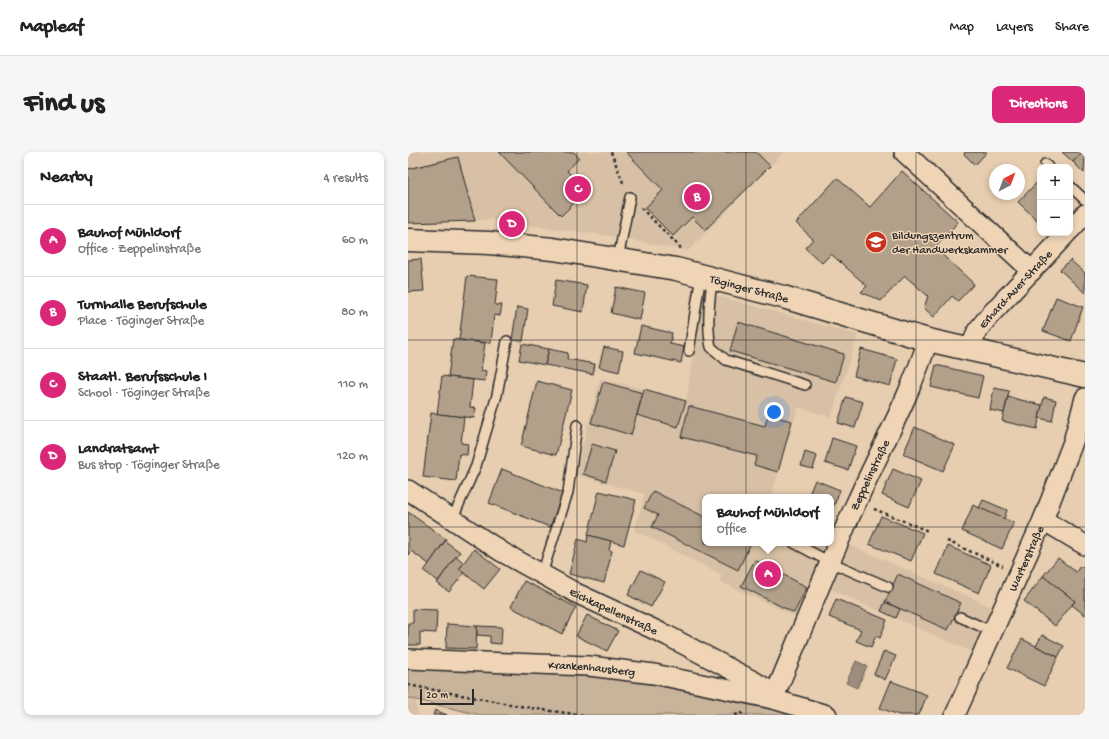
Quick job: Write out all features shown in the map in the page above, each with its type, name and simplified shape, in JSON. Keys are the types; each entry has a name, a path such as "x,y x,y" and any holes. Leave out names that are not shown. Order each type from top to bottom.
{"street":[{"path":"904,152 1032,271"},
{"path":"1073,227 1085,214"},
{"name":"Erhard-Auer-Straße","path":"970,350 977,331 989,316 1064,236"},
{"name":"Töginger Straße","path":"408,240 495,244 553,249 676,269 783,297 928,340 1085,376"},
{"name":"Zeppelinstraße","path":"774,699 830,562 918,371 928,340"},
{"name":"Warterstraße","path":"955,715 1043,520 1073,442 1085,398"},
{"name":"Eichkapellenstraße","path":"408,490 502,552 576,593 668,636 755,682 767,689 774,699 827,715"},
{"path":"1043,520 1085,545"},
{"name":"Krankenhausberg","path":"408,659 589,666 654,674 774,699"}],"lane":[{"path":"1073,189 1085,200"},
{"path":"618,259 630,196"},
{"path":"689,350 707,276"},
{"path":"707,276 711,287 709,337 711,347 726,360 805,385"},
{"path":"452,520 476,466 497,395 507,341"},
{"path":"542,574 568,492 577,424"},
{"path":"800,546 830,562 888,587"},
{"path":"960,617 993,632"}],"path":[{"path":"857,502 928,532"},
{"path":"947,541 1019,573"},
{"path":"408,685 536,709 582,715"}],"shaded area":[{"path":"408,152 784,152 688,251 609,236 487,219 475,221 408,223"},
{"path":"704,292 858,335 831,417 798,407 772,494 702,494 702,546 834,546 834,538 993,607 972,652 814,582 798,618 719,581 722,575 634,530 645,494 575,475 600,379 644,389 686,401"},
{"path":"856,661 867,666 857,688 846,683"},
{"path":"408,667 616,678 714,696 796,715 480,715 408,698"},
{"path":"408,698 416,701 418,715 408,715"}],"building":[{"path":"499,152 574,152 579,158 567,171 587,190 561,216"},
{"path":"626,152 756,152 770,166 705,230 692,217 673,236 645,208 663,190"},
{"path":"965,152 987,152 975,165 964,154"},
{"path":"1062,152 1082,152 1073,162"},
{"path":"1082,152 1085,152 1084,173 1073,162"},
{"path":"458,157 475,221 408,223 408,169"},
{"name":"Bildungszentrum der Handwerkskammer","path":"902,171 958,222 935,248 974,284 958,301 952,296 934,317 924,308 928,296 905,276 881,301 861,292 867,286 831,254 822,263 805,248 813,239 796,223 837,178 870,207"},
{"path":"1037,182 1037,220 1018,202 1020,200 1025,200 1025,195"},
{"path":"421,259 424,291 408,292 408,260"},
{"path":"1070,260 1085,273 1085,293 1060,270"},
{"path":"467,276 498,279 495,305 502,305 500,316 494,315 491,343 459,340"},
{"path":"556,280 587,285 583,312 552,306"},
{"path":"616,287 645,293 640,320 611,313"},
{"path":"1056,297 1083,307 1071,341 1043,331"},
{"path":"517,307 528,309 523,341 512,340"},
{"path":"738,322 844,354 836,382 730,351"},
{"path":"641,326 672,333 670,344 684,347 681,363 635,353"},
{"path":"453,339 485,343 481,370 486,371 485,381 448,377"},
{"path":"522,344 549,349 545,365 519,360"},
{"path":"604,347 623,351 619,372 599,367"},
{"path":"549,349 568,353 567,359 595,364 593,374 545,365"},
{"path":"861,349 897,359 890,386 854,376"},
{"path":"936,365 983,376 978,398 931,387"},
{"path":"442,376 473,380 470,407 476,408 474,418 437,414"},
{"path":"537,381 572,390 556,455 521,446"},
{"path":"603,382 643,393 631,435 591,423"},
{"path":"994,388 1009,391 1004,413 990,410"},
{"path":"644,389 686,401 678,427 637,415"},
{"path":"846,397 863,402 855,428 838,423"},
{"path":"1008,397 1042,405 1037,429 1002,421"},
{"path":"1044,397 1056,400 1052,421 1039,418"},
{"path":"689,406 765,426 768,415 792,421 778,472 754,465 757,456 681,437"},
{"path":"431,413 464,417 461,443 468,444 467,455 459,454 456,481 423,477"},
{"path":"915,427 955,445 943,471 903,454"},
{"path":"832,438 856,446 848,470 825,463"},
{"path":"592,444 615,451 606,481 583,474"},
{"path":"805,452 817,456 813,469 801,466"},
{"path":"502,469 563,493 550,527 489,503"},
{"path":"893,469 921,481 909,507 882,495"},
{"path":"815,480 840,490 834,505 834,494 809,494"},
{"path":"599,491 636,500 624,545 588,535"},
{"path":"653,491 702,516 702,546 750,546 738,570 652,527 658,515 644,508"},
{"path":"983,500 1007,510 1004,519 979,508"},
{"path":"973,505 1014,523 1002,549 962,531"},
{"path":"408,512 446,539 429,564 411,551 408,555"},
{"path":"881,516 923,533 911,561 869,544"},
{"path":"588,535 611,541 609,550 612,551 604,583 569,574 578,539 587,542"},
{"path":"445,541 460,552 438,581 424,571"},
{"path":"948,546 991,565 979,593 936,574"},
{"path":"474,549 500,569 484,589 459,569"},
{"path":"456,556 464,563 459,569 464,573 449,592 437,583"},
{"path":"1058,558 1076,572 1080,566 1085,569 1085,615 1072,605 1075,601 1043,576"},
{"path":"755,560 807,587 794,613 741,586"},
{"path":"641,570 665,582 651,607 628,595"},
{"path":"898,574 961,603 948,630 885,602"},
{"path":"1043,576 1075,601 1055,626 1024,601"},
{"path":"524,581 576,607 562,634 511,607"},
{"path":"836,599 887,620 880,638 876,636 871,647 856,641 861,630 829,617"},
{"path":"885,602 900,609 896,618 881,611"},
{"path":"413,609 437,610 436,633 420,632 420,645 408,645 408,623 413,623"},
{"path":"587,615 618,631 607,651 576,636"},
{"path":"447,624 477,626 476,649 446,648"},
{"path":"477,626 502,627 501,644 490,643 490,636 477,635"},
{"path":"1042,635 1064,646 1058,657 1036,646"},
{"path":"1022,639 1058,657 1044,686 1007,668"},
{"path":"884,651 896,656 885,680 874,674"},
{"path":"891,681 927,695 919,715 899,715 880,708"},
{"path":"435,710 447,715 433,715"}],"place":[{"name":"Staatl. Berufsschule I","path":"578,189"},
{"name":"Turnhalle Berufschule","path":"697,197"},
{"name":"Landratsamt","path":"512,224"},
{"name":"Bildungszentrum der Handwerkskammer","path":"876,242"},
{"name":"Bauhof Mühldorf","path":"768,574"}]}
